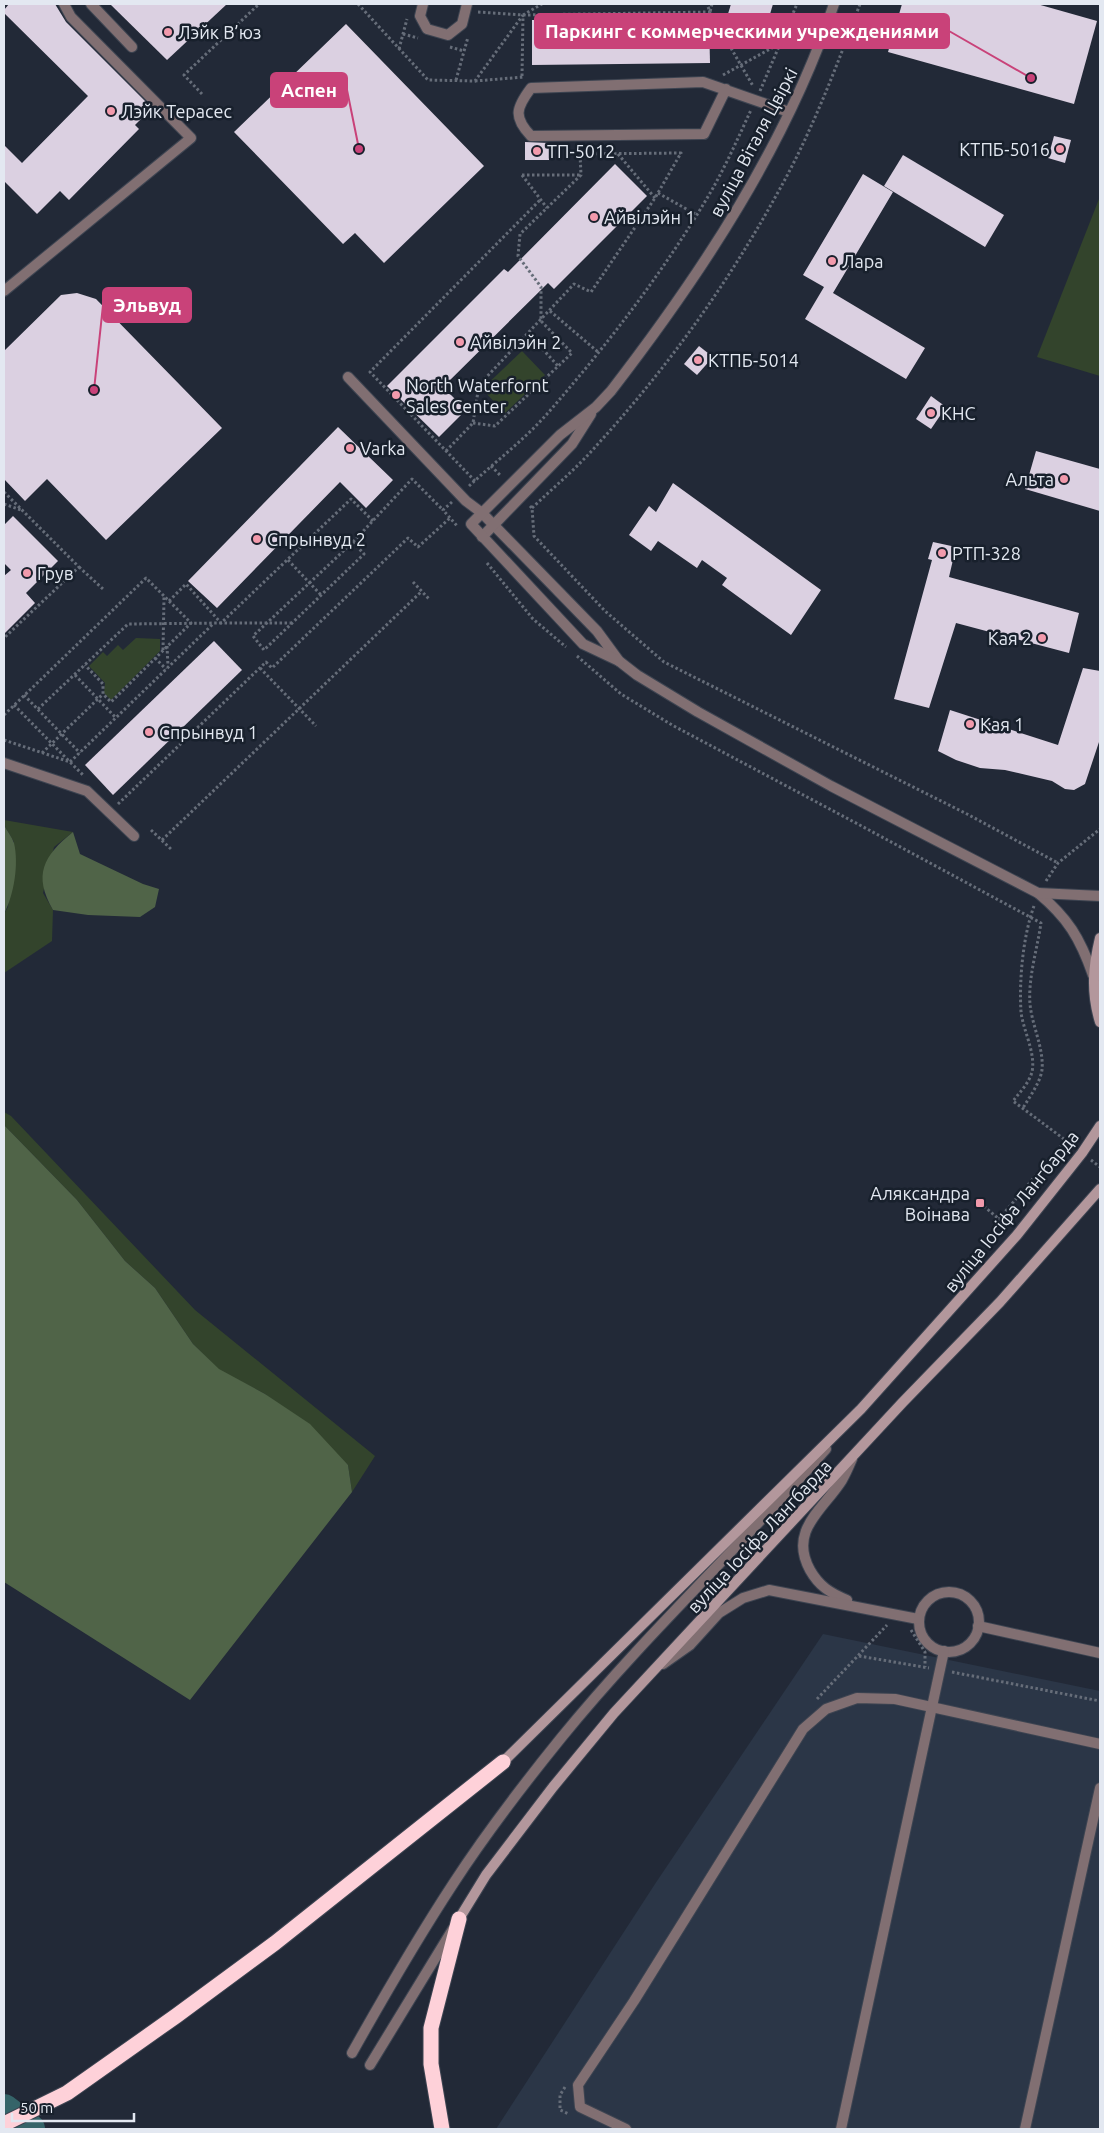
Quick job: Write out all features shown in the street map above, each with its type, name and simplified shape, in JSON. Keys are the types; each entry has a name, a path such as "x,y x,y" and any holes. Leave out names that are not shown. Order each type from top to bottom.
{"highway":[{"path":"4,2124 67,2093 275,1943 503,1762"},
{"path":"442,2129 431,2064 431,2028 459,1919"}],"main road":[{"path":"1100,938 1093,975 1094,993 1100,1022"},
{"name":"вуліца Іосіфа Лангбарда","path":"503,1762 862,1409 1017,1235 1082,1153 1100,1126"},
{"name":"вуліца Іосіфа Лангбарда","path":"459,1919 486,1874 553,1787 614,1714 903,1402 1000,1302 1100,1189"}],"street":[{"path":"4,291 190,138 71,17 64,4"},
{"path":"91,4 132,47"},
{"path":"423,4 420,16 427,29 448,35 462,24 467,4"},
{"name":"вуліца Віталя Цвіркі","path":"482,537 572,444 596,407 639,355 705,264 789,112 817,53 834,4"},
{"path":"726,89 704,134 531,136 520,124 518,111 523,98 531,88 702,82 726,89 789,112"},
{"path":"348,378 463,498 482,513 597,631 619,662"},
{"name":"вуліца Віталя Цвіркі","path":"471,524 560,434 596,407"},
{"path":"463,498 471,524 583,644 619,662 698,712 831,786 1038,893 1058,909 1073,928 1093,975"},
{"path":"4,763 87,791 134,836"},
{"path":"1038,893 1100,896"},
{"path":"352,2054 453,1884 488,1833 562,1737 646,1641 774,1508 862,1409"},
{"path":"852,1459 842,1480 812,1517 802,1541 804,1560 816,1581 825,1589 867,1608"},
{"path":"661,1665 690,1645 719,1613 743,1598 769,1590 918,1619"},
{"path":"950,1592 968,1599 974,1607 978,1626 976,1635 963,1648 944,1652 927,1642 921,1634 918,1619 924,1605 931,1598 950,1592"},
{"path":"978,1626 1100,1653"},
{"path":"841,2129 944,1652"},
{"path":"626,2129 580,2107 578,2086 634,2001 803,1729 826,1708 857,1698 894,1699 1100,1744"},
{"path":"1025,2129 1100,1788"},
{"path":"370,2065 459,1919"}],"path":[{"path":"202,94 184,75 259,4"},
{"path":"358,4 428,80 475,81 524,15 542,4"},
{"path":"476,4 474,12 524,15 710,12"},
{"path":"707,4 740,65 759,94 797,4"},
{"path":"710,12 712,4"},
{"path":"860,4 839,59 804,140 778,193 723,285 673,356 596,446 532,508 534,536 605,611 664,662 967,814 1058,863"},
{"path":"399,50 409,11"},
{"path":"522,77 524,15"},
{"path":"456,80 469,32"},
{"path":"712,85 740,65 779,44"},
{"path":"443,510 463,498 475,481 546,415 598,352 676,248 697,215 714,187 756,101"},
{"path":"473,423 495,426 572,353 541,321 541,287 518,256 520,234 581,175 581,136"},
{"path":"446,451 473,423 479,384 541,321 574,284 591,292 655,198 681,154 580,154"},
{"path":"617,154 655,198"},
{"path":"547,208 522,175 581,175"},
{"path":"658,193 697,215"},
{"path":"475,481 370,372 541,200"},
{"path":"550,311 598,352"},
{"path":"528,334 558,366"},
{"path":"353,542 364,554 264,650 253,636 353,542 412,479 461,531"},
{"path":"4,492 103,589"},
{"path":"221,623 351,500 373,520"},
{"path":"4,504 24,512"},
{"path":"116,806 266,662 272,668 408,538 418,547 450,518"},
{"path":"484,558 533,619 621,694 672,726 869,830 1041,924 1032,970 1030,1003 1041,1055 1042,1070 1035,1088 1023,1108"},
{"path":"288,560 321,595"},
{"path":"4,638 79,567"},
{"path":"4,715 146,578 191,623"},
{"path":"413,582 430,600"},
{"path":"169,601 186,584 221,623"},
{"path":"162,840 422,591"},
{"path":"163,650 164,596"},
{"path":"102,694 111,702 191,623"},
{"path":"70,762 213,623"},
{"path":"38,709 128,624 293,623"},
{"path":"167,646 167,668"},
{"path":"155,658 167,668"},
{"path":"42,753 102,694 103,684 85,665"},
{"path":"260,668 316,726"},
{"path":"74,675 116,718"},
{"path":"24,695 80,753"},
{"path":"14,705 90,781"},
{"path":"4,740 70,762"},
{"path":"1100,828 1058,863 1038,893 1029,918 1025,940 1021,1013 1031,1056 1032,1071 1013,1101 1100,1167"},
{"path":"151,830 172,850"},
{"path":"980,1203 999,1219 1066,1140"},
{"path":"879,1620 896,1624"},
{"path":"910,1628 925,1652 925,1668"},
{"path":"858,1656 1100,1701"}],"shaded area":[{"path":"823,1634 1100,1691 1100,2129 496,2129 655,1884"}],"green space":[{"path":"1100,200 1100,376 1037,357"},
{"path":"522,351 545,375 505,413 482,389"},
{"path":"136,638 160,639 160,651 111,700 104,693 105,683 89,666 103,652 107,656 118,645 123,650"},
{"path":"4,820 73,832 54,847 43,893 53,910 52,941 4,973 4,914 8,907 14,842 4,825"},
{"path":"4,825 14,843 16,870 13,889 4,914"},
{"path":"73,832 80,854 143,884 159,889 155,907 140,917 88,915 53,910 43,886 44,867 54,849"},
{"path":"4,1112 11,1116 195,1310 375,1456 352,1492 348,1465 265,1394 219,1370 193,1344 155,1288 125,1261 77,1200 4,1125"},
{"path":"4,1125 77,1200 125,1261 155,1288 193,1344 219,1369 265,1394 310,1424 348,1465 352,1492 190,1700 4,1582"}],"building":[{"name":"Лэйк Терасес","path":"9,4 55,4 66,22 152,108 135,125 139,129 69,200 60,191 37,214 4,181 4,145 22,163 88,96 4,13"},
{"name":"Лэйк В’юз","path":"110,4 227,4 167,60"},
{"path":"731,4 773,4 763,38 724,27"},
{"path":"902,4 1037,4 1097,21 1074,104 888,52"},
{"path":"709,18 710,63 532,65 532,20"},
{"path":"346,24 484,166 384,263 355,233 343,244 234,132"},
{"name":"КТПБ-5016","path":"1054,136 1071,140 1065,163 1048,158"},
{"name":"ТП-5012","path":"525,142 549,143 549,160 525,160"},
{"path":"903,155 1004,215 985,247 884,186"},
{"path":"615,164 647,196 554,289 548,283 443,387 466,410 439,437 387,386 504,269 508,272"},
{"name":"Лара","path":"863,174 893,192 833,293 925,348 906,379 805,319 824,287 803,275"},
{"path":"77,293 96,299 222,428 106,540 47,479 25,501 4,479 4,351 61,295"},
{"name":"КТПБ-5014","path":"699,346 713,357 697,375 684,364"},
{"name":"КНС","path":"931,396 946,407 931,429 916,419"},
{"name":"Спрынвуд 2","path":"338,427 393,480 366,508 340,482 217,608 188,581"},
{"name":"Альта","path":"1036,451 1100,469 1100,511 1025,489"},
{"path":"673,483 821,590 791,635 722,585 727,578 702,560 697,568 658,541 651,551 629,535 649,506 656,512"},
{"name":"Грув","path":"13,516 58,561 26,593 35,603 4,634 4,576 11,570 4,563 4,525"},
{"name":"Кая 2","path":"933,542 956,547 949,577 1079,613 1069,653 956,623 929,708 894,699 932,560 928,559"},
{"name":"Спрынвуд 1","path":"214,641 242,670 113,795 85,765"},
{"name":"Кая 1","path":"1083,668 1100,671 1100,739 1085,784 1074,790 1065,789 1052,781 1005,770 980,768 956,760 938,751 950,710 1058,745"}],"waterway":[{"path":"4,2109 30,2129"}],"place":[{"name":"Лэйк В’юз","path":"168,32"},
{"name":"Паркинг с коммерческими учреждениями","path":"1031,78"},
{"name":"Лэйк Терасес","path":"111,111"},
{"name":"Аспен","path":"359,149"},
{"name":"КТПБ-5016","path":"1060,149"},
{"name":"ТП-5012","path":"537,151"},
{"name":"Айвілэйн 1","path":"594,217"},
{"name":"Лара","path":"832,261"},
{"name":"Айвілэйн 2","path":"460,342"},
{"name":"КТПБ-5014","path":"698,360"},
{"name":"Эльвуд","path":"94,390"},
{"name":"North Waterfornt Sales Center","path":"396,395"},
{"name":"КНС","path":"931,413"},
{"name":"Varka","path":"350,448"},
{"name":"Альта","path":"1064,479"},
{"name":"Спрынвуд 2","path":"257,539"},
{"name":"РТП-328","path":"942,553"},
{"name":"Грув","path":"27,573"},
{"name":"Кая 2","path":"1042,638"},
{"name":"Кая 1","path":"970,724"},
{"name":"Спрынвуд 1","path":"149,732"},
{"name":"Аляксандра Воінава","path":"980,1203"}]}
